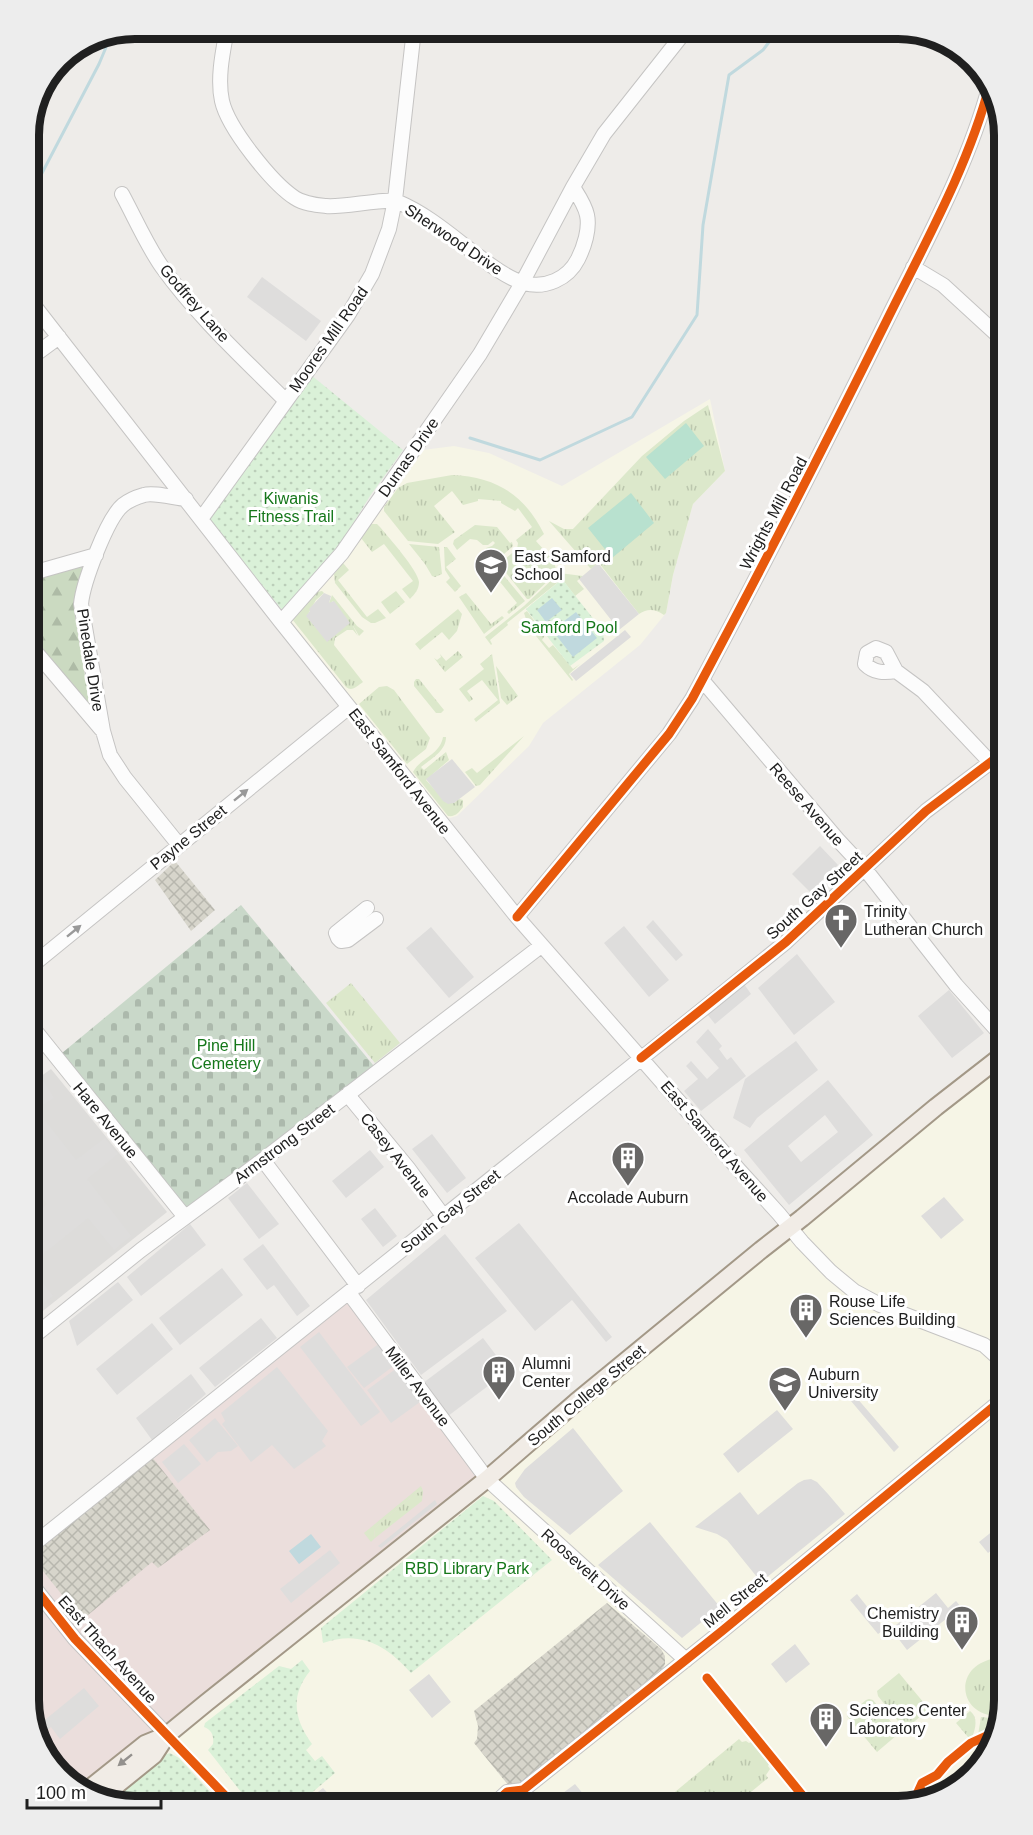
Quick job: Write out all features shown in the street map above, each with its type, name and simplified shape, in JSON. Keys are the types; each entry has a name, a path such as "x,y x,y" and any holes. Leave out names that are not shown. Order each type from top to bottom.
{"main road":[{"name":"South College Street","path":"108,1792 154,1755 168,1735 487,1479 576,1402 927,1114 994,1062"},
{"name":"South College Street","path":"92,1786 145,1744 168,1735"}],"street":[{"name":"Sherwood Drive","path":"225,39 221,66 222,102 229,121 240,138 280,186 296,199 326,206 339,207 395,200 424,215 499,271 522,283"},
{"name":"Moores Mill Road","path":"201,519 348,315 372,274 389,229 395,200 413,39"},
{"name":"Dumas Drive","path":"281,622 342,553 480,354 604,134 679,39"},
{"name":"Wrights Mill Road","path":"517,917 669,734 692,699 824,448 913,267 971,143 986,98"},
{"path":"522,283 540,286 550,284 574,266 583,248 587,216 573,187"},
{"name":"Godfrey Lane","path":"122,194 161,266 181,292 285,400"},
{"path":"913,267 943,285 994,331"},
{"name":"East Samford Avenue","path":"39,312 281,622 517,917 801,1242 854,1291 880,1305 984,1345 994,1354"},
{"path":"39,351 58,337"},
{"name":"Pinedale Drive","path":"179,845 125,778 110,755 103,731 81,604 82,592 96,555 110,523 123,504 146,494 186,499"},
{"path":"39,571 96,555"},
{"name":"Pinedale Drive","path":"39,656 103,731"},
{"path":"896,671 922,691 990,762"},
{"name":"Reese Avenue","path":"702,680 865,869 956,985 994,1026"},
{"name":"Payne Street","path":"39,960 349,707"},
{"name":"South Gay Street","path":"39,1539 786,942 926,811 994,759"},
{"path":"367,908 336,933 338,938 341,941 348,940 376,920"},
{"name":"Armstrong Street","path":"39,1331 184,1217 263,1160 541,946"},
{"name":"Hare Avenue","path":"39,1036 184,1217"},
{"name":"Casey Avenue","path":"349,1093 352,1100 408,1168 444,1217"},
{"name":"Miller Avenue","path":"263,1160 487,1479"},
{"name":"Mell Street","path":"503,1796 507,1792 523,1790 686,1660 994,1407"},
{"name":"Roosevelt Drive","path":"487,1479 686,1660"},
{"name":"East Thach Avenue","path":"39,1595 75,1639 168,1735"}],"shaded area":[{"path":"262,277 321,321 306,341 247,297"},
{"name":"East Samford School","path":"710,399 725,471 693,504 673,575 666,613 640,645 543,723 529,746 457,816 450,818 443,816 287,619 394,480 423,450 454,446 489,453 562,486"},
{"path":"598,563 639,614 619,630 579,579"},
{"path":"324,593 331,596 329,603 334,601 350,623 327,642 306,616 309,609"},
{"path":"625,630 631,637 576,681 570,674"},
{"path":"452,759 475,787 454,803 448,804 426,779"},
{"path":"820,846 838,865 810,892 792,874"},
{"path":"175,861 215,910 191,931 155,880"},
{"path":"653,920 683,955 676,961 646,927"},
{"path":"624,926 669,980 649,997 604,943"},
{"path":"431,927 474,977 449,998 406,948"},
{"path":"797,954 835,1002 794,1035 758,988"},
{"path":"744,984 751,994 715,1024 707,1014"},
{"path":"949,990 984,1033 952,1058 918,1016"},
{"path":"708,1029 722,1046 719,1049 727,1060 731,1057 746,1076 701,1111 684,1091 698,1079 686,1066 691,1061 707,1079 719,1068 696,1042"},
{"path":"796,1041 818,1070 757,1118 750,1128 733,1118 745,1079"},
{"name":"Auburn University","path":"994,1062 994,1700 987,1737 978,1754 952,1780 929,1791 898,1796 131,1796 145,1744"},
{"path":"51,1069 167,1212 39,1314 39,1078"},
{"path":"43,1080 54,1098 39,1107 39,1083"},
{"path":"828,1080 873,1135 789,1205 744,1150","holes":["825,1115 838,1132 801,1162 788,1146"]},
{"path":"39,1113 76,1160 105,1138 118,1154 87,1179 131,1236 114,1250 88,1218 39,1257 39,1211 47,1204 39,1194"},
{"path":"432,1134 466,1178 447,1193 412,1149"},
{"path":"370,1150 384,1167 346,1198 332,1181"},
{"path":"247,1183 279,1224 259,1239 228,1198"},
{"path":"944,1197 964,1220 941,1239 921,1216"},
{"path":"375,1208 397,1236 383,1247 361,1219"},
{"path":"519,1223 612,1337 606,1342 572,1300 535,1331 475,1258"},
{"path":"190,1224 206,1245 141,1296 127,1277"},
{"path":"445,1234 507,1311 421,1375 366,1300"},
{"path":"263,1244 310,1306 297,1316 274,1285 267,1290 243,1259"},
{"path":"222,1268 243,1295 180,1345 159,1318"},
{"path":"39,1278 53,1296 39,1306"},
{"path":"118,1282 133,1300 77,1346 69,1321"},
{"path":"349,1293 487,1479 92,1786 81,1780 55,1754 42,1725 39,1700 39,1540"},
{"path":"261,1318 277,1338 215,1387 199,1368"},
{"path":"152,1323 173,1349 117,1395 96,1369"},
{"path":"319,1332 380,1412 361,1426 300,1347"},
{"path":"483,1338 508,1371 448,1416 423,1383"},
{"path":"380,1343 395,1365 364,1388 347,1367"},
{"path":"277,1367 328,1431 322,1441 326,1446 294,1469 272,1445 251,1462 222,1424 225,1421 221,1413"},
{"path":"397,1368 420,1402 391,1423 367,1390"},
{"path":"191,1374 206,1394 152,1440 136,1418"},
{"path":"856,1397 899,1447 894,1452 851,1401"},
{"path":"777,1410 793,1429 738,1473 723,1454"},
{"path":"215,1418 238,1446 231,1451 218,1452 207,1462 189,1440"},
{"path":"573,1428 623,1491 570,1535 524,1497 515,1483 525,1469"},
{"path":"184,1444 201,1464 178,1483 162,1462"},
{"path":"152,1457 210,1530 158,1568 152,1562 82,1620 39,1566 39,1549"},
{"path":"811,1479 817,1482 845,1514 761,1582 727,1540 695,1527 740,1492 758,1515 798,1483"},
{"path":"435,1500 437,1504 381,1548 378,1546"},
{"path":"650,1522 720,1607 682,1638 598,1565"},
{"path":"994,1530 994,1548 988,1553 979,1542"},
{"path":"330,1550 340,1563 291,1603 280,1589"},
{"path":"936,1593 948,1608 956,1601 961,1607 907,1650 891,1629"},
{"path":"857,1594 885,1629 878,1634 850,1600"},
{"path":"607,1603 661,1649 665,1656 663,1668 514,1788 509,1786 474,1743 477,1739 478,1726 474,1711"},
{"path":"795,1644 810,1664 786,1683 771,1664"},
{"path":"429,1674 451,1702 432,1718 409,1690"},
{"path":"84,1688 99,1706 60,1739 51,1727 45,1732 42,1723"},
{"path":"575,1784 585,1796 559,1796"},
{"path":"323,1788 331,1796 313,1796"}],"green space":[{"name":"Kiwanis Fitness Trail","path":"311,375 403,450 370,496 336,551 283,611 208,518"},
{"path":"708,405 725,471 693,504 673,575 666,613 664,615 655,610 648,610 639,614 599,563 591,569 549,521 564,529 573,529 642,456 684,421"},
{"path":"686,423 704,446 665,479 646,457"},
{"path":"452,475 482,479 507,490 518,498 536,520 544,534 536,541 552,560 556,573 529,599 499,564 517,549 516,540 532,527 518,508 515,511 501,501 478,499 478,501 463,505 452,491 434,506 455,532 438,544 408,541 384,511 384,507 398,488 407,483"},
{"path":"631,493 654,523 612,558 588,528"},
{"path":"370,524 377,524 380,527 414,570 419,582 410,599 402,589 413,581 384,544 372,552 361,538"},
{"path":"475,525 497,527 510,543 512,542 513,546 496,561 486,548 495,543 493,541 488,545 483,545 477,540 470,539 457,550 453,544 454,540"},
{"path":"409,544 439,547 442,574 432,576"},
{"path":"444,547 447,547 456,559 446,567 461,586 455,592 446,582 450,578 445,570"},
{"path":"91,560 76,591 74,609 90,706 39,645 39,576"},
{"path":"343,563 349,570 338,580 367,617 378,609 386,618 371,623 362,617 335,583 334,574"},
{"path":"496,566 525,601 509,614 507,612 517,603 492,572"},
{"path":"559,573 583,576 577,581 584,589 575,596 562,579 507,623 508,625 490,640 491,645 485,637 524,606"},
{"name":"Samford Pool","path":"562,579 603,631 604,641 570,666 526,609"},
{"path":"396,591 405,602 390,614 381,602"},
{"path":"317,592 324,593 316,600 307,616 327,641 333,601 329,603 332,595 357,626 364,631 359,636 352,624 358,636 353,630 347,630 335,638 334,645 363,682 352,689 346,687 292,619"},
{"path":"466,593 491,624 502,616 504,618 484,634 459,597"},
{"path":"458,609 462,614 457,631 449,640 442,632 420,650 415,644"},
{"path":"527,611 545,635 542,640 549,648 553,645 573,669 580,664 569,674 572,681 524,621 526,619 524,613"},
{"path":"458,651 463,657 445,672 434,658 437,660 441,657 440,654 446,661"},
{"path":"492,654 500,703 476,722 474,719 498,700 482,680 467,691 473,699 469,702 459,689 484,669 480,664"},
{"path":"496,666 518,696 507,705 501,698"},
{"path":"416,679 419,679 444,710 441,713 436,713 414,686"},
{"path":"387,686 394,690 430,738 426,749 407,764 359,704 379,687"},
{"path":"524,736 480,785 476,786 465,772 472,768 477,773"},
{"path":"443,737 446,737 441,751 421,767 424,770 446,752 449,760 426,780 445,801 454,803 459,799 463,800 463,807 453,816 448,816 413,772 438,748"},
{"name":"Pine Hill Cemetery","path":"241,905 378,1071 185,1217 56,1058"},
{"path":"351,983 400,1043 375,1063 326,1003"},
{"path":"421,1486 423,1491 416,1493 377,1526 374,1530 375,1538 371,1542 364,1533"},
{"path":"423,1491 422,1501 375,1538 374,1529 377,1526 416,1493"},
{"name":"RBD Library Park","path":"483,1496 494,1501 552,1560 411,1673 382,1648 361,1639 336,1639 323,1643 321,1628"},
{"path":"302,1660 310,1671 299,1689 297,1698 298,1717 312,1744 306,1750 315,1761 322,1756 335,1773 308,1796 244,1796 208,1750 213,1744 213,1738 211,1732 204,1727 205,1723 279,1666 291,1669"},
{"path":"994,1660 993,1715 975,1709 966,1691 966,1681 979,1664"},
{"path":"899,1673 929,1709 908,1727 902,1726 878,1696 877,1691"},
{"path":"869,1699 873,1700 897,1729 897,1735 877,1752 847,1716"},
{"path":"970,1711 974,1716 975,1730 972,1737 968,1737 956,1723"},
{"path":"981,1717 992,1718 989,1732 978,1735"},
{"path":"739,1739 742,1742 751,1742 769,1764 770,1769 766,1775 768,1778 746,1796 670,1796"},
{"path":"170,1753 179,1758 214,1796 128,1796 116,1794 164,1755"}],"water":[{"path":"552,598 562,610 546,622 537,610"},
{"path":"576,612 597,638 573,657 552,630"},
{"path":"311,1534 321,1547 299,1564 289,1551"}],"waterway":[{"path":"470,438 540,460 632,417 697,315 703,225 729,75 763,50 771,39"},
{"path":"39,179 108,43"}],"cycle path":[{"path":"517,917 669,734 692,699 791,510 930,233 958,175 986,97"},
{"path":"641,1058 786,942 926,811 994,760"},
{"path":"503,1796 507,1792 523,1790 722,1631 992,1408"},
{"path":"39,1594 75,1639 225,1796"},
{"path":"707,1678 803,1796"},
{"path":"917,1794 922,1783 937,1775 948,1762 971,1743 988,1735"}],"place":[{"name":"East Samford School","path":"491,594"},
{"name":"Trinity Lutheran Church","path":"841,949"},
{"name":"Accolade Auburn","path":"628,1187"},
{"name":"Rouse Life Sciences Building","path":"806,1339"},
{"name":"Alumni Center","path":"499,1401"},
{"name":"Auburn University","path":"785,1412"},
{"name":"Chemistry Building","path":"962,1651"},
{"name":"Sciences Center Laboratory","path":"826,1748"}]}
